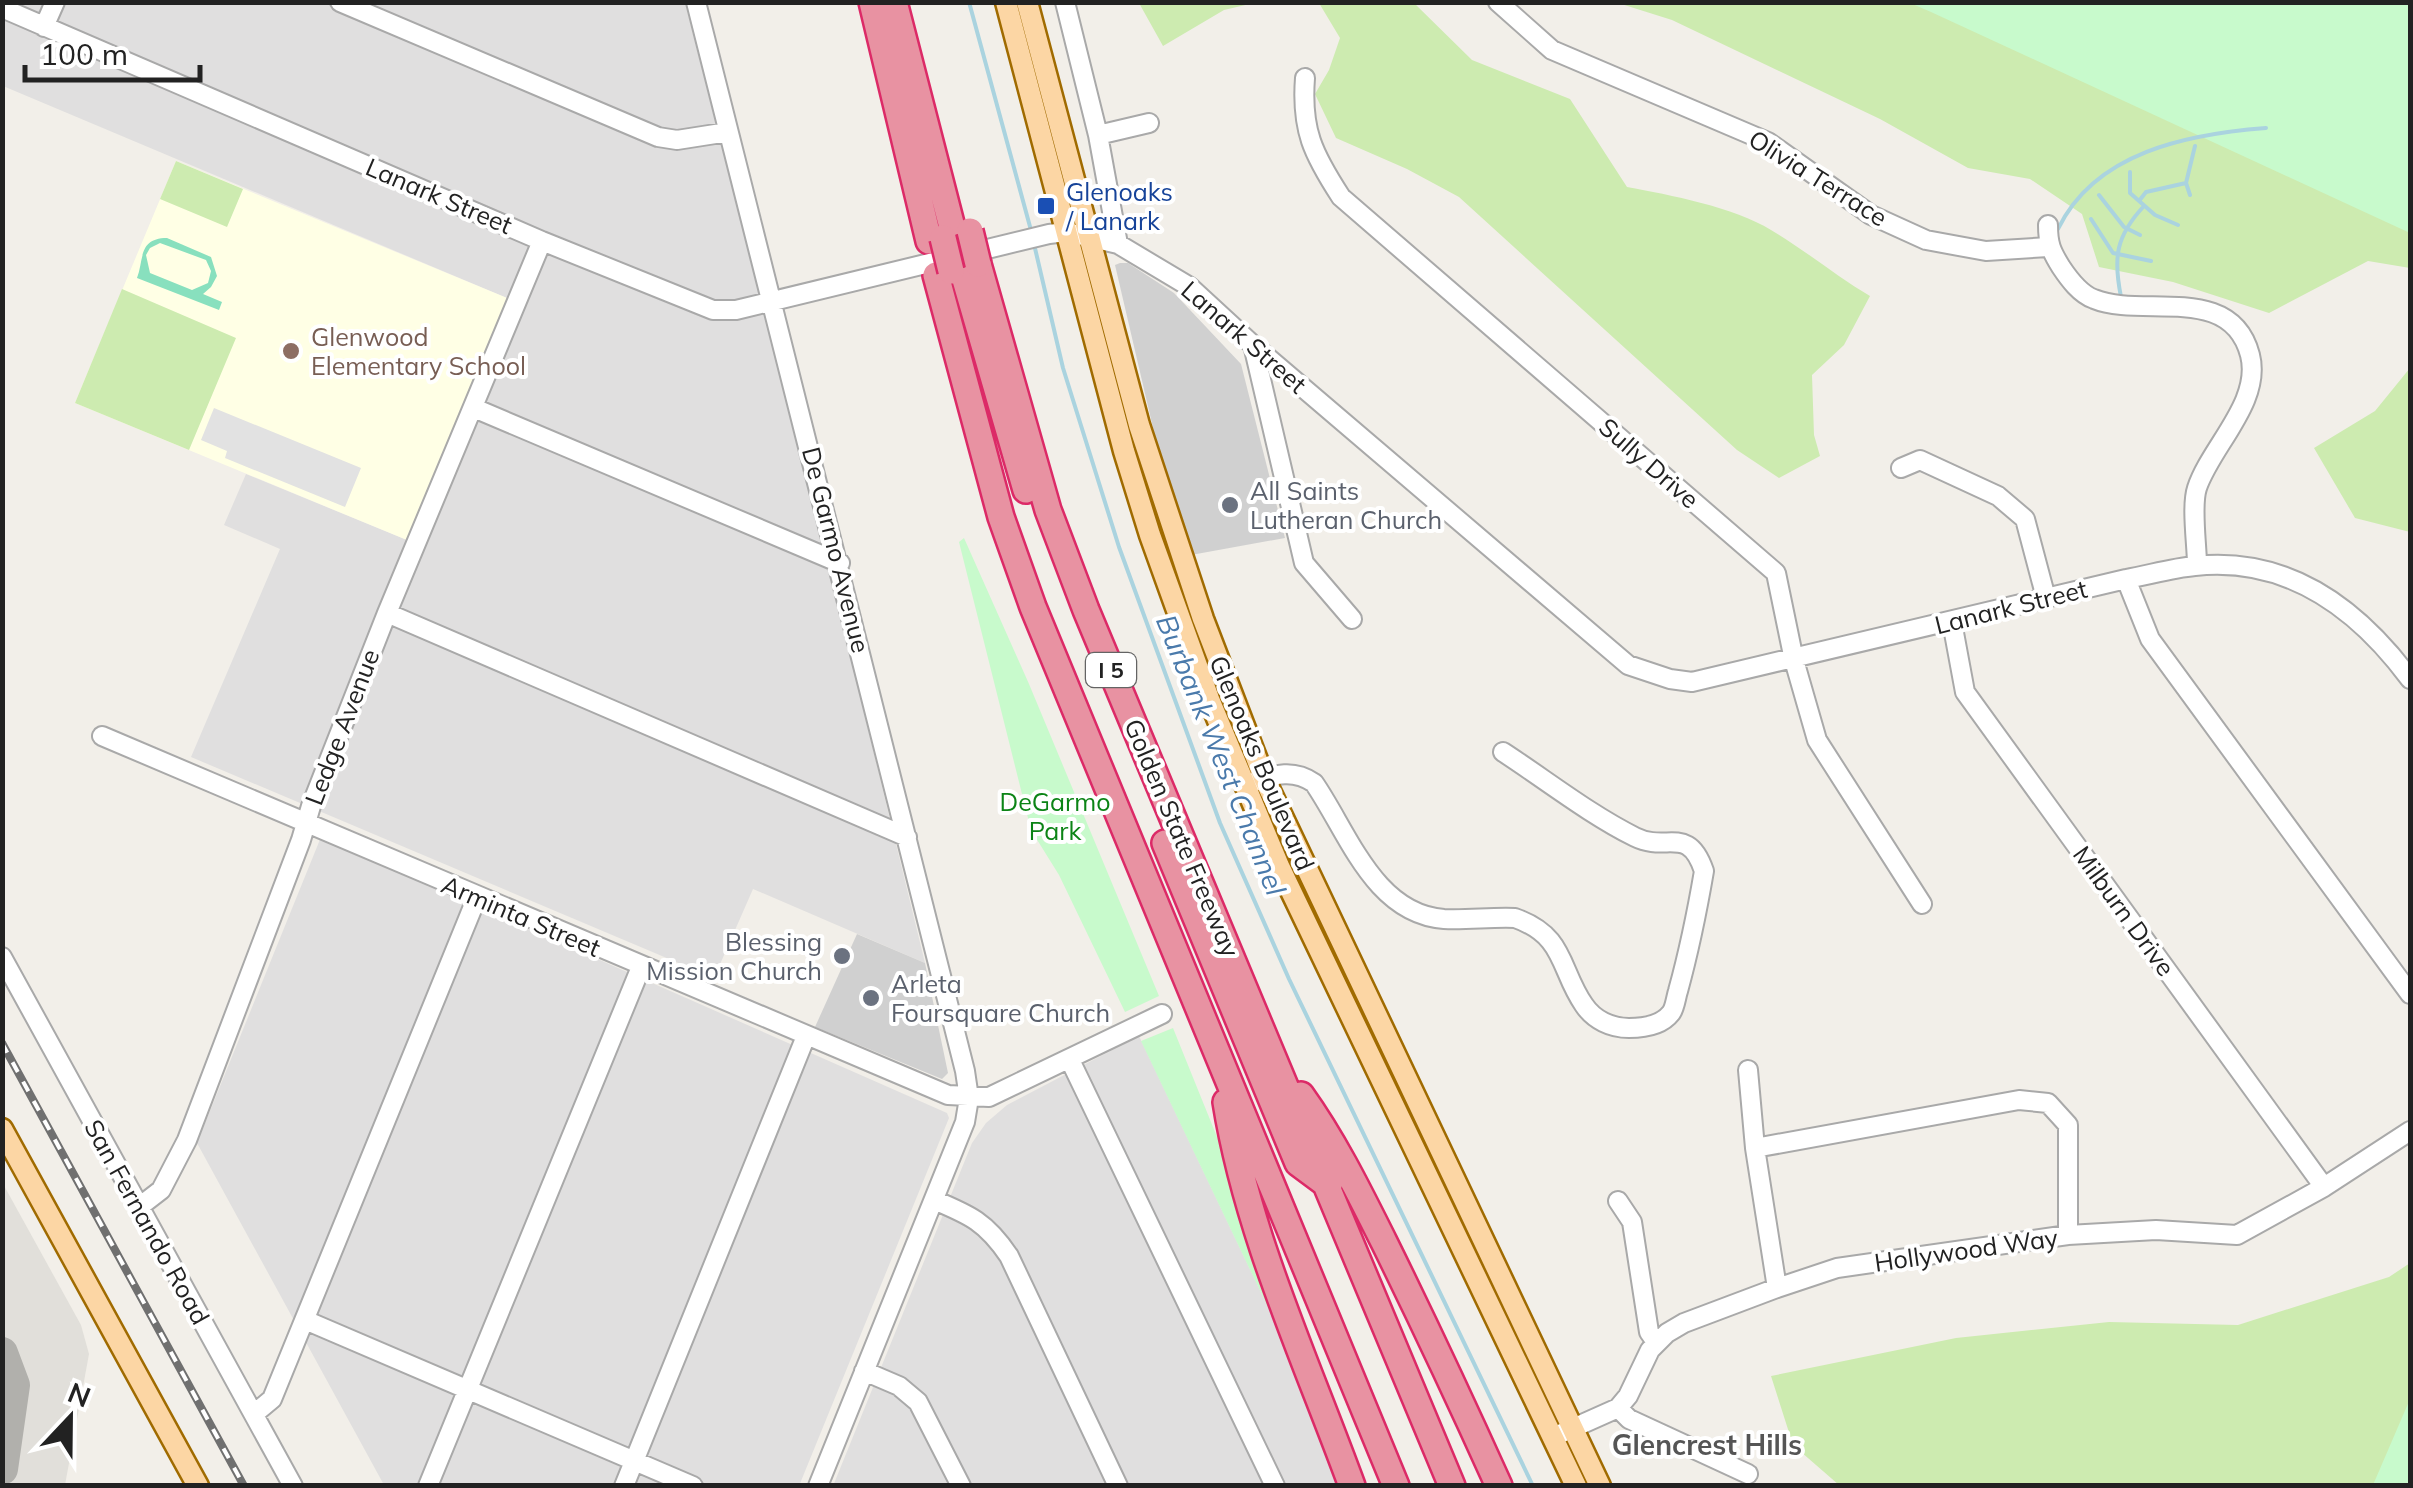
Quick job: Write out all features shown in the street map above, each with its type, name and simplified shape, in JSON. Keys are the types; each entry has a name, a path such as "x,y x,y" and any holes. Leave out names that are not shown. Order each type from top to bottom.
{"highway":[{"name":"Golden State Freeway","path":"872,2 949,236 996,500 1026,589 1396,1486"},
{"path":"886,2 949,236"},
{"path":"894,2 949,236"},
{"name":"Golden State Freeway","path":"909,2 957,270 1086,610 1452,1486"},
{"path":"957,270 1056,577 1298,1163 1329,1186"},
{"path":"957,270 991,432 1036,573 1122,790 1279,1160 1272,1188"},
{"path":"1220,1063 1234,1150 1290,1326 1352,1486"},
{"path":"1278,1063 1322,1124 1354,1182 1499,1486"}],"main road":[{"name":"Glenoaks Boulevard","path":"1006,2 1057,233 1150,535 1254,782 1464,1202 1563,1433 1576,1486"},
{"name":"Glenoaks Boulevard","path":"1028,2 1138,425 1279,866 1444,1212 1563,1433 1600,1486"},
{"path":"2,1129 198,1486"},
{"path":"1444,1212 1464,1202"}],"street":[{"path":"44,27 55,2"},
{"path":"340,2 658,137 677,140 728,132"},
{"name":"De Garmo Avenue","path":"696,2 840,563 966,1071 969,1098"},
{"path":"1065,2 1098,135 1118,244"},
{"name":"Olivia Terrace","path":"1498,2 1552,50 1768,142 1871,215 1926,240 1986,251 2048,247"},
{"name":"Lanark Street","path":"2,8 542,241 712,310 736,310 1057,233 1118,244 1190,288 1628,665 1658,676 1692,682 2126,579 2197,566 2238,567 2277,574 2330,597 2378,639 2410,679"},
{"name":"Sully Drive","path":"1304,78 1302,112 1316,159 1340,197 1776,572 1794,660 1817,740 1922,904"},
{"path":"1098,135 1149,124"},
{"path":"2048,225 2048,247 2069,279 2094,300 2208,311 2226,320 2246,345 2253,370 2249,390 2196,491 2197,566"},
{"name":"Ledge Avenue","path":"139,1208 161,1190 187,1140 387,613 542,241"},
{"path":"1254,345 1304,563 1352,620"},
{"path":"474,408 840,563"},
{"path":"1901,468 1920,460 1998,496 2025,519 2046,598"},
{"path":"2126,579 2150,639 2410,994"},
{"path":"387,613 907,837"},
{"name":"Milburn Drive","path":"1952,622 1965,692 2324,1187"},
{"name":"Arminta Street","path":"102,736 640,967 948,1095 969,1098"},
{"path":"1254,782 1297,774 1314,783 1378,884 1408,909 1444,919 1515,918 1537,928 1552,942 1582,1004 1598,1021 1624,1028 1653,1026 1672,1013 1696,920 1704,871 1698,856 1690,846 1674,840 1638,838 1503,752"},
{"path":"254,1414 272,1399 477,897"},
{"name":"San Fernando Road","path":"2,957 293,1486"},
{"path":"428,1486 640,967"},
{"path":"818,1486 965,1122 969,1098 990,1097 1162,1014"},
{"path":"624,1486 806,1036"},
{"path":"1070,1060 1275,1486"},
{"path":"1748,1070 1755,1148 1777,1288"},
{"path":"1755,1148 2019,1100 2048,1103 2068,1125 2068,1235"},
{"name":"Hollywood Way","path":"1656,1342 1684,1323 1837,1268 2068,1235 2156,1230 2237,1235 2324,1187 2410,1132"},
{"path":"934,1200 981,1222 1008,1256 1118,1486"},
{"path":"1563,1433 1618,1408 1656,1342 1649,1332 1632,1222 1618,1201"},
{"path":"306,1320 692,1486"},
{"path":"864,1371 898,1386 918,1402 962,1486"},
{"path":"1618,1408 1629,1419 1748,1474"}],"shaded area":[{"path":"3,3 685,3 925,963 753,889 714,978 191,757 280,549 224,525 246,474 407,540 507,298 3,86"},
{"name":"Glenwood Elementary School","path":"176,161 507,298 407,540 75,403"},
{"path":"1128,263 1174,293 1241,364 1285,538 1191,555 1154,432 1115,265"},
{"path":"214,408 361,468 345,507 225,458 227,451 201,440"},
{"path":"321,837 947,1113 949,1118 799,1486 384,1485 197,1143"},
{"path":"857,934 925,963 948,1073 942,1079 815,1027"},
{"path":"1139,1036 1288,1349 1336,1485 833,1486 972,1143 986,1123 1007,1105"},
{"path":"2,1182 81,1325 89,1354 65,1485 3,1485"}],"green space":[{"path":"1139,3 1254,3 1224,10 1163,46"},
{"path":"1319,3 1414,3 1472,60 1570,99 1627,187 1701,203 1756,222 1870,296 1844,345 1812,375 1814,435 1820,456 1779,478 1737,450 1459,197 1336,138 1315,94 1329,70 1340,38"},
{"path":"1618,3 2410,3 2410,268 2368,261 2269,313 2173,282 2099,267 2082,214 2030,179 1968,168 1880,119 1672,20"},
{"path":"1910,3 2410,3 2410,233 1931,12"},
{"path":"176,161 243,189 227,227 160,199"},
{"path":"167,238 211,257 217,276 203,294 222,302 219,310 137,278 144,251 158,239","holes":["160,243 206,260 211,271 208,283 192,290 150,273 146,255"]},
{"path":"122,289 236,338 189,450 75,403"},
{"path":"2410,368 2410,532 2355,518 2314,448 2375,411"},
{"name":"DeGarmo Park","path":"964,538 1159,996 1125,1012 1059,875 1031,830 959,542"},
{"path":"1173,1028 1234,1179 1274,1320 1141,1041"},
{"path":"2410,1263 2410,1485 1839,1485 1793,1445 1771,1376 1956,1338 2109,1322 2238,1325 2389,1277"},
{"path":"2410,1399 2410,1485 2373,1485"}],"waterway":[{"name":"Burbank West Channel","path":"969,2 1032,234"},
{"path":"2058,229 2074,203 2120,165 2176,142 2266,128"},
{"path":"2190,195 2186,183 2195,146"},
{"path":"2130,172 2130,193 2155,215 2178,225"},
{"path":"2139,201 2146,192 2186,183"},
{"path":"2099,195 2124,227 2140,235"},
{"path":"2121,297 2119,248 2127,227 2144,206"},
{"path":"2091,219 2113,253 2151,261"},
{"name":"Burbank West Channel","path":"1034,244 1063,368 1119,547 1220,823 1289,979 1533,1486"}],"taxiway":[{"path":"2,1353 14,1385 2,1469"}],"railway":[{"path":"2,1043 244,1486"}],"place":[{"name":"Glenoaks / Lanark","path":"1046,206"},
{"name":"Glenwood Elementary School","path":"291,351"},
{"name":"All Saints Lutheran Church","path":"1230,505"},
{"name":"Blessing Mission Church","path":"842,956"},
{"name":"Arleta Foursquare Church","path":"871,998"}],"district":[{"name":"Glencrest Hills","path":"1707,1445"}]}
